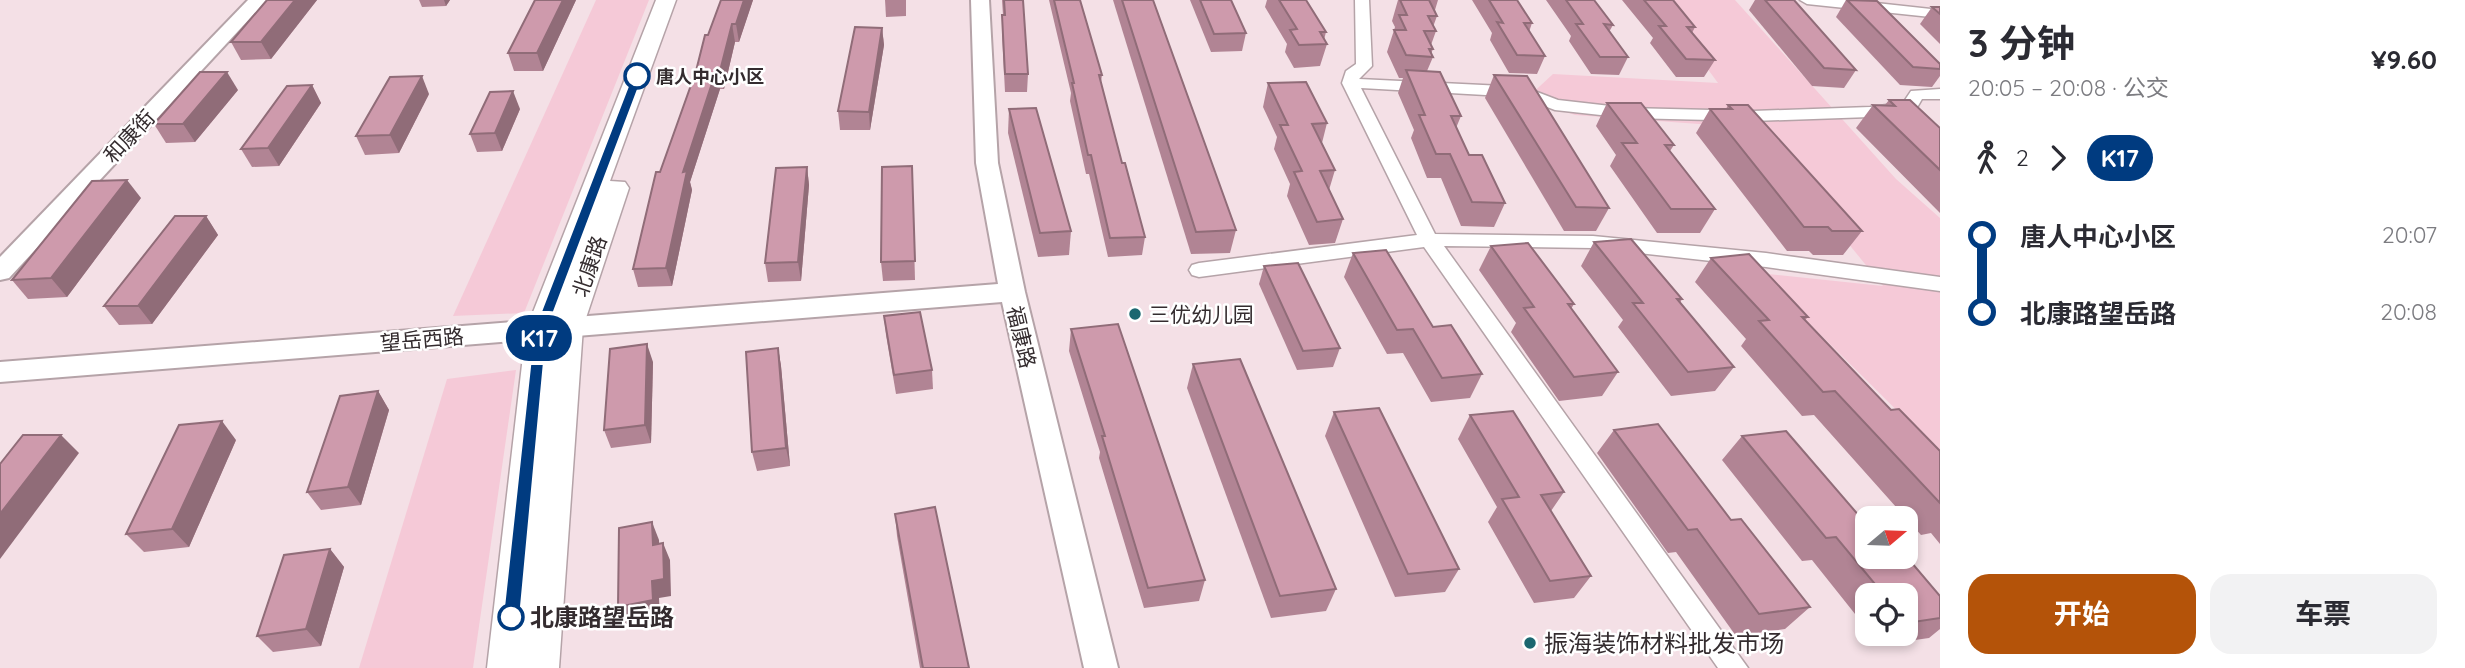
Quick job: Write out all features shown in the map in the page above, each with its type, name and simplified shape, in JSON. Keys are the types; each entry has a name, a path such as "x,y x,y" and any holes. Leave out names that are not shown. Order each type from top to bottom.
{"main road":[{"name":"北康路","path":"506,668 554,328 666,0"},
{"name":"北康路","path":"540,668 554,328 680,0"}],"street":[{"name":"和康街","path":"0,272 258,0"},
{"name":"福康路","path":"980,0 987,163 1012,292 1101,668"},
{"path":"1362,0 1364,66 1352,74 1350,83 1429,240 1734,668"},
{"path":"1807,0 1940,15"},
{"path":"1927,0 1940,1"},
{"path":"1350,83 1524,92 1555,105 1628,113 1753,116 1870,112 1909,107"},
{"path":"1909,107 1917,94 1940,94"},
{"path":"1909,107 1922,123"},
{"path":"1199,270 1429,240 1593,242 1766,260 1940,284"},
{"name":"望岳西路","path":"0,372 1012,292"}],"shaded area":[{"path":"596,0 649,0 524,313 453,316"},
{"path":"1657,0 1735,0 1896,179 1940,218 1940,453 1758,273 1883,286 1754,128 1575,115 1527,98 1553,74 1718,83"},
{"path":"516,370 473,668 359,668 447,379"}],"building":[{"path":"267,0 295,0 261,42 231,42"},
{"path":"535,0 563,0 537,53 508,53"},
{"path":"721,0 744,0 736,24 732,24 720,71 716,71 683,172 687,171 666,268 633,269 656,172 660,172 696,71 705,35 708,35"},
{"path":"1004,0 1023,0 1028,74 1005,74 1002,15 1005,15"},
{"path":"1054,0 1080,0 1102,75 1099,75 1122,163 1125,163 1145,237 1110,238 1091,155 1088,155"},
{"path":"1122,0 1153,0 1236,230 1196,232"},
{"path":"1200,0 1231,0 1246,33 1214,34"},
{"path":"1279,0 1306,0 1326,32 1320,32 1327,44 1299,45 1290,30 1297,29"},
{"path":"1400,0 1429,0 1437,16 1428,16 1436,31 1424,31 1433,49 1429,49 1433,57 1406,55 1394,30 1406,30 1399,15 1407,15"},
{"path":"1489,0 1517,0 1532,23 1524,23 1545,56 1517,55 1497,22 1503,23"},
{"path":"1566,0 1594,0 1613,25 1604,24 1628,57 1600,57 1576,24 1583,24"},
{"path":"1644,0 1673,0 1695,27 1687,27 1715,60 1686,59 1659,26 1666,26"},
{"path":"1765,0 1794,0 1856,70 1824,68"},
{"path":"1847,0 1877,1 1940,64 1940,69 1913,67"},
{"path":"855,27 882,28 869,112 838,111"},
{"path":"1406,70 1440,72 1461,116 1451,116 1469,155 1482,155 1505,203 1472,202 1450,154 1436,154 1419,115 1425,115"},
{"path":"200,72 227,72 183,124 154,124"},
{"path":"1494,75 1527,76 1609,208 1576,207"},
{"path":"422,76 390,135 356,136 390,77"},
{"path":"1306,82 1327,123 1312,124 1335,170 1320,171 1343,219 1317,222 1294,172 1302,171 1280,125 1288,125 1268,83"},
{"path":"312,85 268,148 241,149 287,86"},
{"path":"513,91 495,133 470,134 490,92"},
{"path":"1889,100 1910,100 1940,128 1940,170 1873,105 1895,106"},
{"path":"1607,103 1641,103 1674,145 1665,145 1715,209 1671,209 1622,143 1637,143"},
{"path":"1728,105 1748,105 1862,231 1804,227 1710,109 1732,109"},
{"path":"1036,108 1071,231 1040,233 1009,109"},
{"path":"912,166 915,261 881,262 882,167"},
{"path":"807,167 798,262 765,263 776,168"},
{"path":"127,180 51,278 12,280 92,181"},
{"path":"175,216 206,216 138,306 104,306"},
{"path":"1631,239 1682,299 1677,299 1734,367 1688,372 1633,303 1643,303 1594,242"},
{"path":"1528,243 1574,304 1568,304 1618,372 1574,377 1524,308 1534,307 1491,246"},
{"path":"1386,250 1433,327 1451,325 1482,374 1442,378 1413,329 1397,330 1353,253"},
{"path":"1749,254 1808,317 1802,317 1891,410 1899,409 1940,451 1940,503 1835,391 1823,392 1759,321 1769,320 1711,258"},
{"path":"1298,263 1340,348 1303,351 1264,266"},
{"path":"920,312 932,370 894,375 884,316"},
{"path":"1118,324 1205,580 1148,588 1071,329"},
{"path":"647,344 645,425 604,430 610,349"},
{"path":"778,348 786,448 752,452 746,352"},
{"path":"1240,359 1336,589 1280,596 1193,364"},
{"path":"378,391 348,487 307,492 340,396"},
{"path":"1379,408 1459,569 1408,574 1334,412"},
{"path":"1513,411 1564,492 1541,495 1591,576 1550,581 1502,499 1519,497 1470,415"},
{"path":"222,421 172,529 126,534 179,425"},
{"path":"1658,424 1731,520 1741,519 1810,607 1759,614 1697,529 1688,530 1614,430"},
{"path":"1786,431 1855,511 1855,560 1836,537 1826,538 1742,436"},
{"path":"23,435 61,435 0,514 0,464"},
{"path":"935,507 969,668 923,668 895,514"},
{"path":"652,522 653,545 663,543 664,579 652,581 653,600 618,607 619,528"},
{"path":"330,549 306,629 257,636 284,555"},
{"path":"1862,569 1917,569 1940,596 1940,618 1918,621 1918,583 1874,583"}],"bus line":[{"name":"K17","path":"511,617 541,330 637,76"}],"place":[{"name":"唐人中心小区","path":"637,76"},
{"name":"三优幼儿园","path":"1135,314"},
{"name":"北康路望岳路","path":"511,617"},
{"name":"振海装饰材料批发市场","path":"1530,643"}]}
